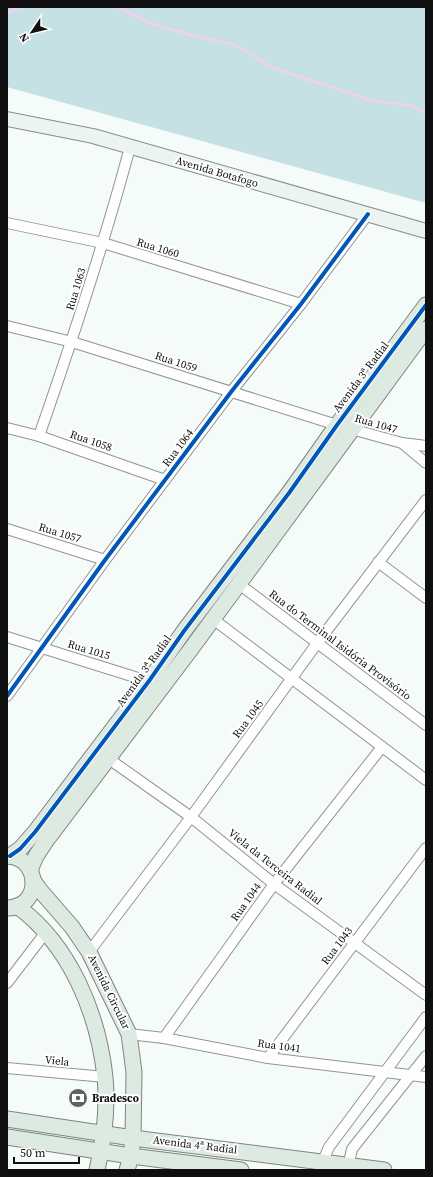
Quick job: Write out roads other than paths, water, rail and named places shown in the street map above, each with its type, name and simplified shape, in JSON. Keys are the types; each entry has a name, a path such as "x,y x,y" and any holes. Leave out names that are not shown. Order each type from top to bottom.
{"main road":[{"name":"Avenida 3ª Radial","path":"8,856 20,849 36,832 149,681 184,631 289,494 336,425 426,305"},
{"path":"12,907 22,904 29,897 33,887 32,875 36,856 46,841 164,686 426,328"},
{"path":"239,584 236,579 236,574 281,512 289,494"},
{"path":"184,631 202,617 213,619"},
{"name":"Avenida Circular","path":"8,856 18,858 25,863 32,875 72,927 90,954 129,1034 134,1072 133,1138 131,1156 127,1170"},
{"path":"12,907 36,922 46,932 60,951 71,969 86,1001 97,1034 105,1077 106,1116 101,1150 96,1170"},
{"path":"71,969 90,954"},
{"name":"Avenida 4ª Radial","path":"7,1119 323,1166 350,1165 384,1170"},
{"name":"Avenida 4ª Radial","path":"7,1137 101,1150 131,1156 241,1170"}],"street":[{"name":"Avenida Botafogo","path":"7,119 92,136 426,231"},
{"name":"Rua 1063","path":"39,436 72,342 103,243 130,147"},
{"name":"Rua 1064","path":"7,696 105,560 231,392 301,304 368,214"},
{"name":"Rua 1060","path":"7,223 103,243 301,304"},
{"name":"Rua 1059","path":"7,326 72,342 336,425"},
{"name":"Rua 1047","path":"336,425 402,443 426,463"},
{"name":"Rua 1058","path":"7,428 39,436 165,480"},
{"path":"402,443 426,446"},
{"name":"Rua 1045","path":"90,954 318,642 426,500"},
{"name":"Rua 1057","path":"7,530 105,560"},
{"path":"378,562 426,598"},
{"name":"Rua do Terminal Isidória Provisório","path":"239,584 318,642 426,725"},
{"path":"213,619 426,780"},
{"name":"Rua 1015","path":"7,637 164,686"},
{"name":"Rua 1044","path":"164,1038 274,884 382,747"},
{"name":"Viela da Terceira Radial","path":"109,760 191,817 274,884 426,995"},
{"name":"Rua 1043","path":"268,1058 426,848"},
{"path":"7,983 46,932"},
{"path":"323,1166 329,1147 426,1017"},
{"name":"Rua 1041","path":"129,1034 164,1038 268,1058 387,1071 426,1077"},
{"path":"350,1165 352,1149 426,1056"},
{"name":"Viela","path":"7,1068 105,1077"}],"waterway":[{"path":"7,13 21,7"},
{"path":"117,7 153,24 194,36 236,45 273,68 373,101 409,105 426,113"}],"place":[{"name":"Bradesco","path":"78,1098"}]}
